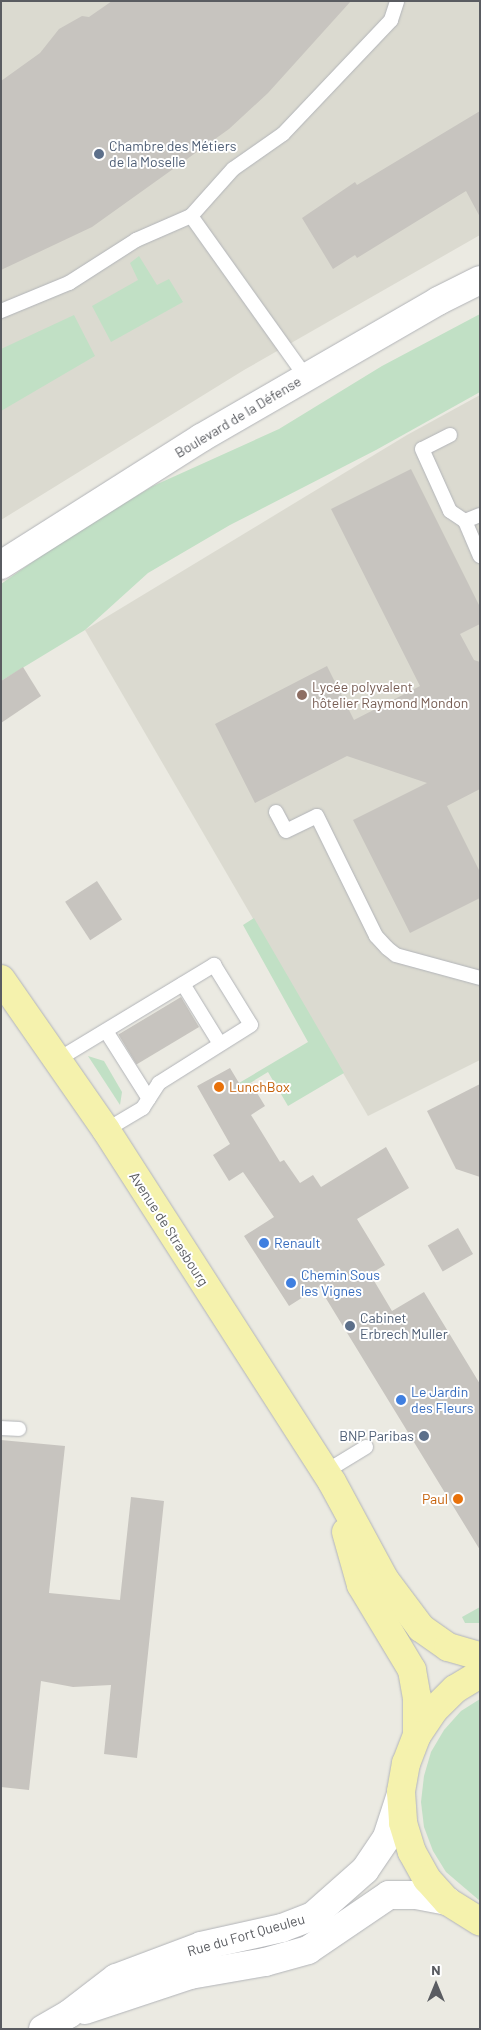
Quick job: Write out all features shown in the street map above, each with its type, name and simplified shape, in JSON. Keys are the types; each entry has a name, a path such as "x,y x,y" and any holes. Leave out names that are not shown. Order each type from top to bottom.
{"main road":[{"name":"Avenue de Strasbourg","path":"1,979 106,1130 328,1477 385,1580 421,1628 448,1648 480,1656"},
{"name":"Avenue de Strasbourg","path":"328,1477 361,1585 412,1670 417,1698 417,1735"},
{"path":"480,1674 455,1689 434,1710 417,1735 406,1763 401,1792 403,1823 412,1852 427,1879 448,1901 480,1922"}],"street":[{"name":"Boulevard de la Défense","path":"1,565 162,463 306,377 480,280"},
{"name":"Rue du Fort Queuleu","path":"43,2029 69,2014 116,1978 201,1946 282,1928 313,1916 365,1870 388,1837 401,1792"},
{"name":"Rue du Fort Queuleu","path":"69,2014 190,1975 265,1962 308,1950 389,1895 416,1895 448,1901"}],"lane":[{"path":"1,311 69,283 136,240 191,216 233,169 283,134 391,20 397,1"},
{"path":"191,216 306,377"},
{"path":"450,435 422,449 450,510 465,521 480,556"},
{"path":"465,521 480,515"},
{"path":"276,812 286,831 317,816 376,936 386,948 396,955 479,975"},
{"path":"57,1060 214,965 251,1024 159,1083 143,1108 106,1130"},
{"path":"183,984 220,1044"},
{"path":"106,1031 149,1099"},
{"path":"1,1428 19,1430"},
{"path":"328,1477 366,1447"}],"shaded area":[{"path":"1,1 480,1 480,235 244,370 1,520"},
{"name":"Lycée polyvalent hôtelier Raymond Mondon","path":"480,395 480,1060 368,1116 85,630 407,435"}],"green space":[{"path":"139,256 157,285 169,279 183,302 111,342 92,306 138,280 130,263"},
{"path":"480,314 480,392 376,450 230,525 148,573 85,630 1,681 1,584 65,539 153,486 279,429 382,366"},
{"path":"74,315 95,356 1,411 1,349"},
{"path":"254,918 344,1073 288,1106 268,1072 242,1088 239,1083 308,1042 243,925"},
{"path":"88,1056 104,1061 122,1092 120,1105"},
{"path":"480,1607 480,1623 465,1623 462,1617"},
{"path":"480,1699 480,1901 446,1872 433,1851 424,1827 421,1802 424,1776 431,1752 444,1730 461,1711"}],"building":[{"name":"Chambre des Métiers de la Moselle","path":"112,1 351,1 268,93 229,129 92,227 1,270 1,81 40,53 59,29 82,16 89,17"},
{"path":"480,111 480,217 466,191 357,258 355,255 333,269 302,218 355,182 357,185"},
{"path":"411,469 480,607 480,624 460,634 474,660 480,662 480,789 447,806 480,872 480,898 410,933 353,820 427,783 347,756 255,803 215,724 327,666 354,720 420,686 331,509"},
{"path":"23,667 41,696 1,723 1,681"},
{"path":"97,881 122,920 90,940 65,902"},
{"path":"181,997 199,1027 136,1065 118,1035"},
{"path":"230,1068 242,1088 251,1083 265,1106 251,1115 280,1162 284,1160 300,1183 313,1175 321,1187 386,1147 409,1188 357,1219 385,1265 370,1274 392,1311 424,1292 480,1384 480,1550 319,1287 289,1306 244,1236 274,1217 243,1172 229,1181 213,1155 230,1144 197,1086"},
{"path":"480,1084 480,1177 456,1169 427,1111"},
{"path":"458,1228 473,1254 443,1271 428,1246"},
{"path":"1,1440 65,1446 49,1593 120,1600 131,1497 164,1501 137,1758 104,1754 111,1685 73,1687 41,1681 29,1790 1,1787"}],"place":[{"name":"Chambre des Métiers de la Moselle","path":"99,154"},
{"name":"Lycée polyvalent hôtelier Raymond Mondon","path":"302,695"},
{"name":"LunchBox","path":"219,1087"},
{"name":"Renault","path":"264,1243"},
{"name":"Chemin Sous les Vignes","path":"291,1283"},
{"name":"Cabinet Erbrech Muller","path":"350,1326"},
{"name":"Le Jardin des Fleurs","path":"401,1400"},
{"name":"BNP Paribas","path":"424,1436"},
{"name":"Paul","path":"458,1499"}]}
